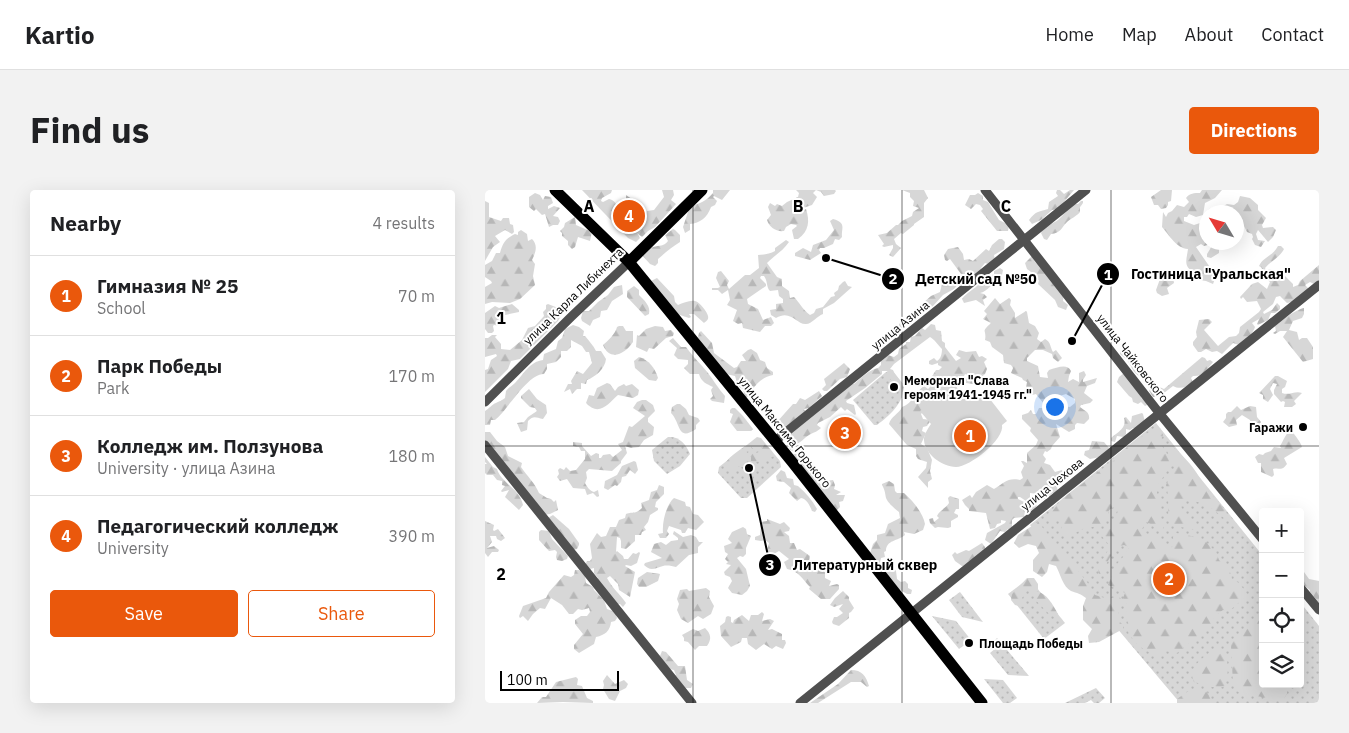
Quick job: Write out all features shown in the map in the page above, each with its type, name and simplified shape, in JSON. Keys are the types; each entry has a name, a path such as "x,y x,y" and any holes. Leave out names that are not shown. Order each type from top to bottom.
{"main road":[{"name":"улица Максима Горького","path":"555,190 629,262 775,441 982,703"},
{"name":"улица Карла Либкнехта","path":"629,262 702,190"}],"street":[{"name":"улица Чайковского","path":"985,190 1160,414 1259,535"},
{"name":"улица Азина","path":"775,441 1086,190"},
{"name":"улица Карла Либкнехта","path":"485,402 629,262"},
{"name":"улица Чехова","path":"800,703 1319,285"},
{"path":"485,445 693,703"},
{"path":"1304,592 1319,610"}],"green space":[{"path":"582,190 612,190 601,201 609,199 614,201 618,209 614,213 618,215 626,204 626,195 639,204 636,214 623,224 624,229 627,231 631,224 634,226 647,211 654,210 664,197 662,190 673,190 674,195 671,200 676,204 655,227 642,237 637,233 640,238 636,242 628,238"},
{"path":"713,190 730,190 722,200 714,196 717,201 715,205 711,207 703,219 690,224 690,230 685,233 683,227 690,206 705,200 713,193"},
{"path":"796,190 816,190 813,193 817,197 812,205 803,208 797,206 798,212 806,209 808,222 802,236 794,239 792,230 796,225 791,224 784,231 778,231 771,227 767,220 771,215 768,207 770,203 775,206 777,204 782,206 798,197 799,193"},
{"path":"816,190 836,191 834,194 824,196"},
{"path":"902,190 924,190 928,198 924,203 924,217 894,239 901,248 893,257 889,255 893,245 882,246 884,244 878,235 887,233 896,225 912,216 913,212 919,208 913,206 914,201 910,197 910,193"},
{"path":"1057,190 1064,194 1074,190 1058,209 1052,210 1041,220 1032,224 1029,220 1035,213 1048,209 1049,202 1058,196"},
{"path":"1161,190 1172,190 1171,201 1168,202 1166,208 1161,209 1158,205 1154,205 1151,197"},
{"path":"1202,190 1222,190 1205,205 1199,205 1199,216 1189,214 1187,217 1184,217 1184,221 1194,225 1199,223 1199,245 1196,247 1216,276 1213,284 1191,277 1192,271 1187,266 1186,258 1188,249 1177,244 1162,227 1163,212 1166,217 1177,205 1184,207 1189,202 1186,198 1188,196 1200,193"},
{"path":"535,193 540,195 543,200 545,196 551,197 553,203 548,206 548,209 554,206 560,208 553,216 558,217 560,221 558,225 549,227 545,214 542,215 536,209 534,211 529,207 529,197"},
{"path":"978,193 983,196 983,200 988,202 999,220 1009,225 1008,231 997,231 981,211 983,209 980,205 976,204 971,209 965,205 970,195"},
{"path":"1240,196 1250,198 1258,205 1258,210 1266,218 1262,225 1263,228 1273,227 1276,230 1268,242 1258,230 1256,234 1258,240 1265,241 1261,247 1255,245 1252,234 1247,232 1244,226 1244,205 1234,205 1238,202"},
{"path":"485,201 489,203 489,217 501,221 503,218 509,218 514,232 512,234 505,230 495,236 500,242 493,247 485,261"},
{"path":"1081,201 1083,203 1080,207 1080,212 1059,231 1051,234 1047,240 1044,239 1041,233 1058,220 1073,204 1078,204"},
{"path":"575,217 576,225 592,232 590,241 578,237 575,247 572,249 560,231 565,223"},
{"path":"833,219 842,224 842,237 839,240 835,239 833,244 820,248 821,253 810,260 795,256 795,253 803,248 811,252 813,245 826,240 834,230 830,221"},
{"path":"673,229 680,235 680,242 658,259 658,263 655,266 650,264 642,255 650,248 666,243 668,241 665,235"},
{"path":"521,230 527,234 528,241 532,239 536,246 532,260 535,264 533,276 535,285 520,299 510,303 492,302 485,304 485,287 492,283 485,277 485,265 492,261 496,253 500,253 503,244 507,240 515,234 518,235 518,232"},
{"path":"999,239 1005,242 1004,249 994,255 995,260 988,264 985,263 981,268 978,278 972,276 964,278 933,306 922,312 912,322 908,322 902,329 899,328 899,324 909,314 913,314 923,307 923,303 931,296 940,292 942,284 960,276 961,274 950,259 945,260 944,255 948,249 958,247 963,254 964,260 969,259 973,261 986,249 989,251 992,245"},
{"path":"786,240 789,242 787,245 767,263 777,277 782,279 782,286 789,291 790,298 794,297 810,315 816,309 823,307 831,297 835,296 834,293 843,282 845,281 848,286 852,287 834,303 823,309 823,314 810,323 803,324 790,316 786,315 776,318 771,315 770,310 776,309 776,304 783,303 783,299 779,296 778,290 770,291 764,276 761,276 760,278 766,286 747,299 748,304 758,309 763,320 771,317 774,323 771,326 765,326 760,332 743,328 742,323 738,324 733,321 737,310 727,305 730,300 728,290 722,294 718,290 712,290 712,288 720,287 716,278 718,272 721,271 729,281 727,285 729,289 745,275 750,275 759,268 758,255 775,251 775,248"},
{"path":"1278,246 1284,249 1265,268 1266,270 1272,269 1276,277 1281,279 1284,275 1293,284 1293,287 1298,285 1300,281 1319,265 1319,283 1314,284 1310,282 1305,285 1310,290 1296,301 1287,303 1280,296 1276,297 1273,304 1263,312 1264,314 1272,310 1277,303 1280,309 1275,313 1271,313 1268,320 1258,325 1259,319 1252,323 1255,327 1254,330 1239,345 1233,343 1222,354 1206,349 1198,352 1193,342 1197,337 1196,332 1199,320 1209,319 1212,322 1204,330 1218,346 1229,337 1236,336 1239,333 1240,327 1259,312 1261,309 1257,301 1247,302 1243,297 1241,299 1240,297 1252,284 1258,282 1267,289 1270,282 1260,274 1262,268 1259,266"},
{"path":"1210,250 1219,250 1219,253 1211,258 1207,257"},
{"path":"1032,256 1053,284 1061,291 1063,301 1068,305 1066,310 1058,307 1055,300 1038,284 1039,280 1036,281 1036,274 1031,275 1031,272 1027,269 1025,263"},
{"path":"1000,268 1003,270 1002,275 980,293 987,297 983,300 985,306 976,300 964,303 962,299 966,294 979,284 982,285 986,278"},
{"path":"1170,270 1170,273 1173,274 1176,271 1177,274 1173,277 1174,283 1167,288 1169,294 1162,296 1156,290 1160,279 1165,277"},
{"path":"657,278 674,296 675,302 678,305 691,301 699,303 707,314 707,320 704,323 694,314 689,314 691,317 689,318 677,314 649,282"},
{"path":"622,285 623,294 612,301 607,310 601,311 600,317 593,320 590,326 582,321 583,311 589,311 608,295 614,287"},
{"path":"634,286 639,290 639,295 649,308 649,314 645,316 627,297 627,291"},
{"path":"995,298 1000,304 1009,298 1011,300 1010,305 1015,313 1015,318 1026,311 1029,323 1035,326 1039,333 1037,339 1041,342 1045,339 1047,340 1053,352 1056,350 1062,358 1058,362 1053,358 1052,354 1043,350 1035,350 1027,358 1027,361 1038,366 1040,377 1048,378 1047,373 1049,370 1067,367 1071,371 1068,382 1073,379 1079,382 1079,373 1084,371 1086,375 1083,382 1097,378 1095,383 1087,386 1084,393 1093,400 1080,407 1088,413 1089,419 1084,424 1077,423 1075,429 1069,432 1056,424 1060,437 1051,449 1047,452 1045,451 1043,455 1046,459 1044,463 1050,465 1055,472 1062,470 1063,473 1073,468 1073,474 1069,478 1061,479 1056,494 1053,493 1041,501 1037,501 1037,498 1044,492 1040,490 1038,494 1030,493 1030,499 1035,499 1037,503 1035,508 1031,510 1028,511 1026,501 1018,497 1018,499 1024,502 1022,508 1025,511 1024,517 1014,518 1012,520 1012,530 1000,531 991,544 985,540 987,533 1005,523 1006,521 1001,520 1001,523 997,524 995,528 990,529 986,513 969,511 962,500 970,495 972,498 976,492 987,485 994,489 1009,480 1020,480 1023,478 1021,472 1024,466 1021,461 1027,463 1027,453 1036,445 1038,440 1030,431 1031,428 1022,419 1022,415 1031,410 1033,414 1036,414 1039,408 1043,408 1045,413 1059,415 1059,411 1063,406 1070,407 1075,403 1075,399 1066,394 1056,397 1059,404 1057,405 1051,403 1049,406 1044,404 1036,394 1032,395 1026,388 1027,382 1011,373 1013,368 1011,365 1004,363 1003,355 992,347 990,342 985,340 985,330 991,323 983,319 987,314 984,311"},
{"path":"512,304 519,312 505,315 504,322 500,326 494,325 494,331 488,333 485,329 485,313 495,306 499,308"},
{"path":"548,304 558,308 561,316 558,321 520,359 511,361 508,369 485,392 485,370 488,369 491,360 497,356 496,354 485,357 485,338 497,335 495,337 501,344 501,349 510,350 522,340 528,328 535,326 544,316 543,312"},
{"path":"1304,308 1302,318 1293,321 1289,330 1297,332 1299,340 1307,338 1313,347 1313,359 1303,362 1283,337 1287,331 1273,333 1276,331 1275,326 1280,321"},
{"path":"931,324 935,325 936,330 941,331 945,347 956,361 961,358 956,355 959,350 966,352 976,351 979,357 982,356 987,359 984,362 987,369 985,374 973,384 966,383 966,379 970,376 965,374 960,384 943,392 921,414 923,419 931,420 927,426 923,427 922,431 926,433 921,444 927,448 932,460 930,471 932,479 928,482 928,488 918,477 926,468 927,462 918,459 916,449 907,445 889,424 891,419 902,407 909,403 921,388 924,386 928,389 930,387 929,381 936,370 942,367 938,363 929,364 929,361 934,358 938,360 942,351 930,337 890,369 893,370 901,383 902,391 899,391 897,385 885,375 888,371 882,371 882,374 846,401 854,405 855,415 841,407 830,417 818,423 817,425 820,429 794,445 793,451 790,450 786,438 788,433 851,383 854,384 868,372 878,368 881,365 881,360 888,355 894,357 898,354 899,349 906,342 910,342 911,337 915,336 922,328 925,330"},
{"path":"573,325 584,331 583,336 585,336 596,351 601,351 606,359 602,369 587,380 586,384 581,383 581,389 577,389 572,394 570,389 564,392 568,384 572,384 571,381 577,371 583,374 592,363 589,352 586,352 582,346 571,340 571,347 567,351 561,351 561,357 556,362 547,364 544,374 531,380 524,386 500,415 495,420 491,420 490,425 485,425 485,411 493,404 505,398 508,388 530,366 543,360 544,354 556,349 565,329"},
{"path":"619,326 623,326 626,331 633,331 633,342 622,353 613,355 603,345"},
{"path":"655,326 663,327 665,331 671,330 674,333 673,336 666,338 654,349 649,348 647,352 636,347 637,335 639,336 646,329"},
{"path":"701,331 712,343 714,353 734,368 741,361 746,361 742,355 751,349 757,353 760,360 765,362 767,368 773,372 773,375 766,377 756,385 751,392 755,398 749,396 745,398 743,389 738,385 735,376 726,374 701,343 698,337"},
{"path":"673,338 681,347 686,347 708,373 725,396 724,403 712,401 710,399 713,396 711,390 713,387 706,384 699,374 690,374 684,368 688,364 688,360 678,359 674,355 677,348 669,341"},
{"path":"1125,348 1147,371 1148,373 1144,378 1136,373 1120,354"},
{"path":"639,357 649,362 658,378 656,381 649,380 635,368 634,361"},
{"path":"1202,357 1207,361 1213,362 1202,374 1191,378 1193,382 1178,388 1173,386 1162,397 1153,397 1149,391 1151,387 1157,386 1164,389"},
{"path":"844,363 850,369 847,377 840,379 827,391 824,391 822,389 826,385 824,379"},
{"path":"892,370 904,385 902,397 891,413 877,425 874,425 853,400 886,372"},
{"path":"1124,373 1141,393 1141,398 1148,402 1147,405 1145,406 1141,402 1138,404 1133,402 1132,398 1117,382"},
{"path":"1275,376 1287,381 1282,389 1282,393 1302,393 1294,401 1296,404 1292,407 1284,407 1285,402 1281,402 1274,394 1277,384 1273,383 1270,389 1273,395 1268,402 1259,393"},
{"path":"607,383 615,391 624,384 626,386 632,384 639,390 638,395 633,398 618,395 603,408 599,409 595,409 586,403 589,395 594,396 597,388"},
{"path":"953,383 965,397 972,395 981,398 986,394 1007,421 1002,425 998,437 985,451 970,462 956,467 939,462 930,454 924,438 931,424 920,411"},
{"path":"529,389 537,399 546,405 547,413 543,419 535,417 530,419 527,430 521,432 517,423 524,422 537,411 521,398"},
{"path":"819,391 822,396 809,408 804,409 805,411 784,430 776,423 800,398 805,400"},
{"path":"646,400 653,405 655,411 648,418 648,422 654,427 653,435 644,440 639,447 631,448 625,446 627,453 621,463 612,471 589,469 586,472 587,478 585,483 594,492 598,490 599,496 597,497 593,493 587,495 585,489 573,488 567,479 560,481 557,477 560,468 564,470 566,467 570,471 576,470 585,459 585,451 581,451 579,447 573,446 573,442 582,443 582,446 591,456 596,453 599,454 599,458 610,454 613,457 622,450 618,444 623,442 629,426 632,427 645,416 633,408 637,402"},
{"path":"677,404 686,409 689,415 698,418 700,421 696,425 696,429 685,433 680,430 671,413 672,407"},
{"path":"1237,406 1241,410 1250,406 1256,407 1257,417 1261,422 1258,432 1251,432 1250,420 1242,415 1236,420 1237,425 1229,427 1223,422 1226,414"},
{"path":"732,408 735,408 743,416 753,429 751,431 737,431 730,422 733,414 730,413"},
{"path":"1142,413 1145,422 1136,429 1126,429 1124,437 1117,436 1115,442 1111,441 1111,438 1123,427 1124,418 1126,417 1131,423 1132,416"},
{"path":"1156,423 1259,551 1259,688 1304,688 1304,607 1319,626 1319,703 1180,703 1030,525"},
{"path":"1155,428 1160,428 1163,435 1160,441 1171,465 1158,485 1157,493 1161,500 1159,513 1164,526 1162,531 1146,522 1141,531 1152,536 1158,536 1162,545 1169,549 1174,545 1173,537 1176,533 1206,542 1216,552 1219,560 1230,572 1232,579 1239,583 1248,595 1229,611 1223,610 1215,616 1210,626 1177,653 1166,651 1160,656 1144,649 1132,638 1126,628 1128,623 1125,615 1128,606 1123,598 1125,593 1108,585 1116,565 1129,547 1124,545 1116,547 1105,566 1103,574 1099,574 1099,567 1109,545 1101,535 1115,518 1118,505 1109,510 1106,520 1102,525 1086,528 1067,537 1062,533 1061,519 1050,520 1054,509 1067,495 1116,459 1128,446"},
{"path":"1292,430 1302,447 1284,458 1287,464 1283,468 1273,469 1274,475 1272,477 1261,472 1261,463 1258,463 1255,457 1271,451 1274,447 1281,448 1280,446 1285,436"},
{"path":"485,432 490,432 505,447 508,456 522,463 521,467 539,493 554,502 556,500 558,510 543,515 485,445"},
{"path":"668,437 682,441 690,454 680,466 667,474 654,461 652,450"},
{"path":"757,437 761,438 780,461 781,467 747,498 741,498 718,473 719,467"},
{"path":"757,438 760,440 759,443 766,445 774,456 754,462 751,461 751,457 747,456 746,467 737,467 733,473 730,471 730,466 724,466 730,458 745,446 747,453 751,451 754,454 761,451 762,447 756,450 752,448 752,444"},
{"path":"1092,441 1104,442 1109,448 1100,457 1090,459 1084,455 1085,451 1089,450"},
{"path":"1170,444 1182,455 1208,491 1222,505 1228,519 1206,504 1180,499 1179,504 1189,518 1199,527 1200,531 1169,523 1166,485 1175,467 1167,451 1167,447"},
{"path":"799,451 808,463 810,470 812,468 817,472 820,484 823,485 825,481 833,480 834,489 841,492 836,495 845,495 843,501 839,502 840,507 837,510 793,454 797,454"},
{"path":"485,457 521,499 523,505 519,510 505,497 509,490 501,491 505,486 502,485 502,481 497,480 493,475 485,473 485,464 487,464"},
{"path":"634,461 638,470 635,474 630,470 626,476 622,477 621,482 617,486 615,485 608,490 604,488 605,481 617,475 622,466"},
{"path":"781,470 785,472 787,478 793,479 794,485 798,486 809,497 817,509 815,512 812,511 805,500 801,498 797,501 789,493 791,488 784,482 777,481 776,476"},
{"path":"889,481 894,484 897,493 904,493 914,503 920,511 925,524 923,530 914,534 904,532 905,535 890,543 884,552 885,557 881,558 880,563 876,564 870,553 873,544 877,540 877,535 885,533 888,524 900,518 899,512 887,500 882,485"},
{"path":"659,485 664,487 664,494 656,502 655,507 658,510 650,515 644,527 646,530 641,535 635,535 635,541 626,549 621,548 620,538 617,537 616,552 623,556 624,559 628,559 633,553 640,553 637,563 625,566 635,572 630,597 619,590 618,584 610,576 607,578 626,603 623,607 620,604 616,604 597,580 594,568 590,569 585,565 592,558 590,544 597,533 601,537 606,536 610,527 616,527 619,520 625,518 626,514 636,512 642,508 641,503 649,500 651,492 657,490"},
{"path":"950,496 959,499 959,509 956,509 954,513 958,517 951,521 951,527 935,528 929,519 933,518 934,522 939,518 937,516 949,503 948,498"},
{"path":"674,498 685,502 693,514 698,515 704,522 696,530 688,528 685,533 669,526 667,531 669,534 666,538 660,538 658,534 663,533 665,514"},
{"path":"553,515 569,529 579,543 577,549 574,550 548,518"},
{"path":"767,519 780,524 784,522 790,528 789,531 784,532 789,536 790,543 794,543 797,550 800,549 810,556 805,567 820,569 825,572 825,578 831,581 829,586 839,585 839,589 830,599 821,599 809,589 810,587 797,573 787,569 784,562 789,559 779,551 772,555 776,559 773,562 767,551 769,543 765,540 755,540 755,537 760,535 761,522 767,521"},
{"path":"485,521 494,525 493,530 498,529 505,538 501,541 496,536 490,536 492,542 487,548 494,546 499,550 498,552 492,552 488,557 485,553"},
{"path":"1038,522 1087,582 1095,595 1108,599 1119,596 1122,601 1117,619 1123,625 1123,629 1099,642 1089,643 1088,636 1092,629 1083,620 1083,606 1086,598 1068,589 1056,566 1049,564 1047,572 1042,577 1033,571 1033,560 1039,553 1036,546 1028,544 1019,548 1014,543 1018,535"},
{"path":"743,527 746,529 747,534 751,536 746,548 746,554 743,557 737,558 746,569 750,586 742,595 732,593 728,588 732,581 724,572 731,565 726,564 728,562 725,559 728,554 725,552 724,546 732,543 728,539 732,532"},
{"path":"541,530 549,531 552,539 568,556 567,559 557,560 557,552 555,550 549,551 539,540 539,532"},
{"path":"674,531 683,537 691,535 696,537 699,542 703,542 698,547 698,553 689,555 676,567 665,566 651,569 646,567 645,563 662,558 651,552 654,544 661,542 666,545 671,541 678,540 673,534"},
{"path":"982,543 985,551 965,566 955,561 952,555 955,552 957,554 966,550 969,551"},
{"path":"887,560 896,571 897,579 908,584 908,588 912,590 911,594 907,594 899,589 885,571"},
{"path":"575,570 579,570 585,576 586,583 593,587 604,600 607,609 615,612 617,618 611,622 610,628 606,632 596,637 594,644 579,653 574,649 574,645 583,634 575,624 575,620 581,616 587,616 590,612 589,608 578,609 573,614 569,614 562,605 551,598 545,609 540,608 528,621 523,616 520,618 519,616 523,606 546,598 564,575 571,577 574,575"},
{"path":"647,572 660,574 658,581 646,587 639,587 637,584 638,578"},
{"path":"1304,572 1309,579 1319,581 1319,603 1310,590 1304,585"},
{"path":"1027,578 1034,578 1038,584 1038,589 1033,590 1029,588 1022,598 1024,607 1015,605 1011,600 1012,594"},
{"path":"1029,578 1065,623 1044,639 1008,594"},
{"path":"706,588 710,591 709,597 714,606 711,614 703,619 698,616 688,623 681,619 677,610 679,604 677,599 680,590 687,589 689,591"},
{"path":"843,591 849,597 854,608 849,613 849,618 839,626 832,622 834,617 843,613 839,609 843,604 834,607 830,605"},
{"path":"1036,591 1043,594 1049,600 1058,614 1056,617 1035,600"},
{"path":"960,592 983,622 962,617 949,600"},
{"path":"762,612 764,614 762,621 770,619 774,621 768,630 772,629 782,634 782,640 785,640 786,643 783,649 776,646 772,649 764,644 756,650 748,644 747,638 742,638 741,642 731,647 721,636 720,626 725,622 726,617 731,617 731,622 733,623 734,620 742,615 749,621 751,615 758,615"},
{"path":"932,616 956,621 971,640 959,649"},
{"path":"1254,619 1259,621 1259,688 1287,688 1287,694 1283,700 1238,692 1233,684 1231,645 1234,638 1242,634"},
{"path":"705,628 709,632 710,637 707,646 699,646 695,650 688,642 684,641 682,635 693,629 698,631"},
{"path":"997,638 1029,676 1008,675 990,653 996,648 992,643"},
{"path":"1213,650 1222,651 1226,654 1228,671 1224,687 1212,687 1194,682 1192,677 1197,663"},
{"path":"662,651 666,652 678,666 685,666 687,680 693,684 691,688 684,688 675,675 674,670 669,669 660,656"},
{"path":"851,670 863,674 869,686 867,687 861,682 851,682 818,703 810,703 838,684"},
{"path":"607,675 615,684 624,680 628,684 626,688 620,691 615,701 609,699 603,689 603,681"},
{"path":"576,677 578,679 577,685 582,686 587,698 593,701 593,703 537,703 542,697 546,697 556,682"},
{"path":"984,679 1003,680 1017,698 1010,703 1003,703"},
{"path":"1096,688 1105,698 1099,703 1094,703 1091,700 1085,703 1065,703"},
{"path":"1190,690 1201,690 1208,693 1212,703 1177,703 1177,699"}],"place":[{"name":"Педагогический колледж","path":"629,216"},
{"name":"Детский сад №50","path":"826,258"},
{"name":"Гостиница \"Уральская\"","path":"1072,341"},
{"name":"Мемориал \"Слава героям 1941-1945 гг.\"","path":"894,387"},
{"name":"Гаражи","path":"1303,427"},
{"name":"Колледж им. Ползунова","path":"845,433"},
{"name":"Гимназия № 25","path":"970,436"},
{"name":"Литературный сквер","path":"749,468"},
{"name":"Парк Победы","path":"1169,579"},
{"name":"Площадь Победы","path":"969,643"}]}
